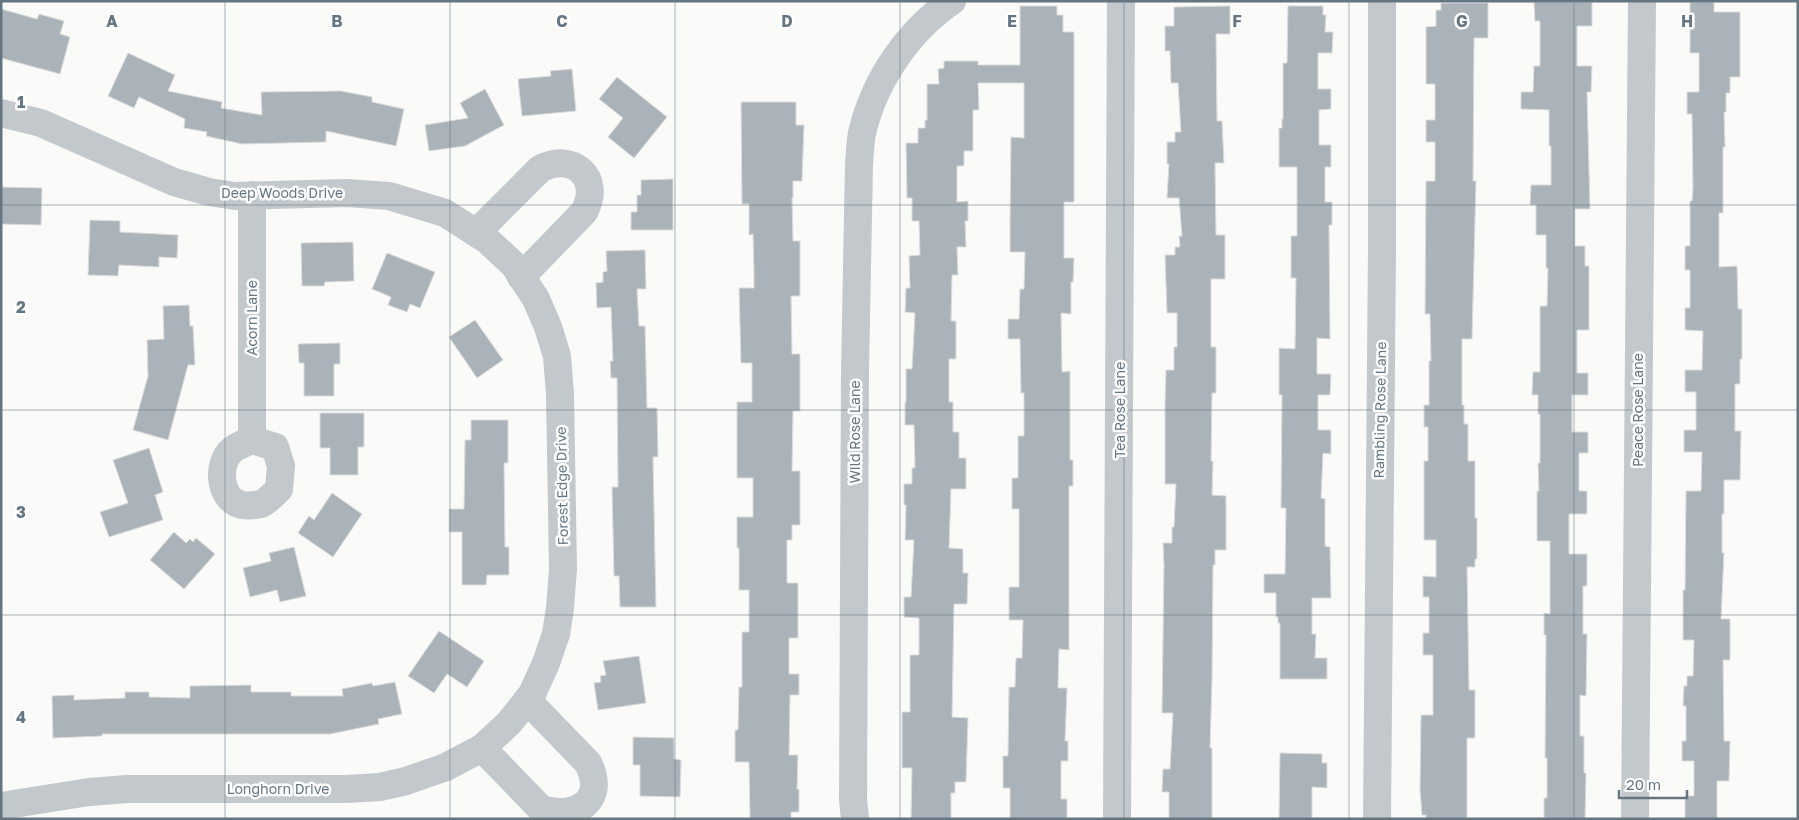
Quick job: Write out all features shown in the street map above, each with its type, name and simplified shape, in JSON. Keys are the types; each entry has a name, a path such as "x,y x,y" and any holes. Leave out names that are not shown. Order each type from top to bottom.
{"street":[{"name":"Wild Rose Lane","path":"855,819 853,799 855,381 859,164 862,134 880,83 899,53 912,35 935,13 952,1"},
{"name":"Tea Rose Lane","path":"1117,819 1122,1"},
{"name":"Rambling Rose Lane","path":"1377,819 1382,258 1382,1"},
{"name":"Peace Rose Lane","path":"1635,819 1642,1"},
{"name":"Deep Woods Drive","path":"1,113 41,123 174,182 209,192 235,196 347,193 390,196 445,213 487,240 514,265 521,277"},
{"path":"476,233 540,169 550,164 561,162 573,165 583,173 591,191 584,212 521,277"},
{"name":"Acorn Lane","path":"252,195 252,440"},
{"name":"Forest Edge Drive","path":"521,277 536,299 548,327 557,356 560,394 563,569 556,634 546,663 532,694 527,700"},
{"path":"482,748 541,809 552,815 564,816 583,809 591,799 595,786 593,774 588,763 527,700"},
{"name":"Longhorn Drive","path":"1,806 88,792 127,789 380,787 406,781 446,767 482,748 509,723 527,700"}],"building":[{"path":"1534,2 1592,2 1592,26 1577,26 1577,66 1592,66 1591,92 1587,92 1590,209 1575,209 1575,246 1585,246 1585,266 1589,266 1589,330 1577,330 1577,373 1588,373 1588,395 1572,395 1572,432 1588,432 1588,453 1579,453 1579,491 1587,491 1587,514 1569,514 1569,554 1587,554 1587,586 1583,586 1583,634 1587,634 1586,696 1580,695 1580,736 1584,736 1584,773 1586,773 1585,819 1544,818 1544,798 1547,798 1547,758 1545,758 1546,635 1544,635 1544,613 1550,614 1550,541 1537,541 1540,414 1538,414 1538,395 1532,395 1533,372 1540,372 1540,306 1547,306 1548,268 1546,268 1546,235 1536,235 1536,205 1530,205 1531,185 1551,185 1551,146 1549,146 1549,110 1521,109 1521,92 1533,92 1534,66 1540,66 1540,21 1535,21"},
{"path":"1690,2 1714,2 1714,12 1740,12 1740,77 1730,77 1730,93 1726,93 1726,112 1724,112 1725,147 1723,147 1723,213 1719,213 1719,267 1737,266 1738,309 1742,309 1742,359 1740,359 1740,384 1735,384 1735,431 1741,431 1740,480 1724,480 1724,514 1722,514 1722,553 1724,553 1721,619 1730,619 1730,660 1723,660 1724,741 1730,741 1729,781 1717,781 1717,819 1685,819 1685,796 1694,796 1694,761 1682,761 1682,741 1686,741 1686,706 1683,706 1684,686 1687,686 1687,676 1693,676 1694,640 1683,640 1686,491 1701,491 1702,452 1684,452 1684,430 1696,430 1696,392 1685,392 1685,370 1702,370 1703,331 1685,330 1685,308 1690,308 1690,270 1685,270 1685,246 1690,246 1690,201 1692,201 1693,188 1692,114 1687,114 1687,92 1699,92 1699,53 1690,53"},
{"path":"1441,3 1488,3 1488,38 1474,38 1473,181 1476,181 1472,339 1462,339 1462,405 1464,405 1464,424 1468,424 1468,461 1475,461 1475,518 1477,518 1477,559 1475,559 1475,567 1467,567 1469,690 1475,690 1475,738 1467,738 1467,819 1426,819 1426,815 1422,815 1420,789 1421,715 1433,715 1433,655 1423,655 1423,633 1429,633 1429,597 1423,597 1423,576 1436,577 1436,540 1424,540 1424,461 1428,461 1428,427 1424,427 1424,405 1429,405 1429,361 1431,361 1430,314 1425,314 1426,181 1435,181 1435,142 1426,142 1426,120 1435,120 1435,84 1426,84 1426,27 1436,26 1436,10 1441,10"},
{"path":"1020,6 1057,6 1057,15 1063,15 1063,32 1074,32 1074,202 1064,202 1064,258 1074,258 1073,282 1071,282 1071,314 1061,313 1062,372 1070,371 1070,460 1073,460 1073,486 1069,486 1069,650 1059,649 1058,688 1067,688 1065,741 1068,741 1068,761 1061,761 1061,799 1067,799 1067,819 1010,819 1010,788 1003,788 1003,756 1008,756 1009,687 1015,687 1016,658 1022,658 1023,620 1009,620 1009,587 1019,587 1019,509 1012,509 1012,478 1018,478 1018,436 1024,436 1024,393 1021,393 1020,339 1008,339 1008,319 1019,319 1020,289 1024,289 1025,252 1010,252 1010,224 1011,137 1024,138 1024,83 978,83 979,110 973,110 973,151 964,151 964,166 957,166 957,202 968,201 968,221 965,221 966,247 957,247 958,275 952,275 951,321 956,321 956,359 949,359 949,402 953,402 953,432 959,432 959,458 966,458 966,489 951,489 949,548 963,549 963,573 968,573 967,604 954,604 952,717 968,718 966,782 955,782 955,793 951,793 951,819 911,819 912,768 902,768 902,712 910,712 910,655 919,655 919,618 904,617 904,597 911,597 914,540 905,540 906,505 904,505 904,484 912,484 912,468 915,468 914,425 905,425 905,402 906,369 912,369 915,313 905,312 906,288 910,288 909,256 920,255 919,221 912,221 912,198 907,198 906,143 918,143 918,128 925,128 925,120 927,120 927,84 939,84 938,69 944,68 944,61 978,61 978,65 1020,65"},
{"path":"1230,6 1230,34 1216,34 1217,121 1222,121 1224,163 1215,163 1216,235 1225,235 1225,279 1211,279 1211,347 1216,347 1216,393 1212,393 1211,461 1213,461 1212,495 1226,496 1226,550 1215,550 1215,565 1213,565 1210,748 1212,748 1212,819 1169,819 1169,792 1162,792 1163,769 1170,769 1173,713 1162,713 1163,543 1172,543 1176,484 1165,484 1165,403 1166,370 1174,370 1174,347 1177,347 1177,313 1167,313 1165,255 1175,255 1175,247 1180,247 1179,236 1182,236 1179,198 1167,198 1169,164 1167,164 1167,142 1175,142 1175,132 1181,132 1178,83 1171,83 1170,51 1165,51 1165,26 1174,26 1174,7"},
{"path":"1288,6 1323,6 1323,15 1326,15 1325,32 1333,32 1332,53 1318,53 1318,89 1331,89 1331,109 1319,110 1319,145 1331,145 1331,167 1325,167 1325,202 1332,202 1332,225 1329,225 1330,339 1317,338 1317,374 1331,374 1330,395 1318,395 1318,430 1331,430 1331,454 1323,453 1321,498 1325,499 1325,546 1330,547 1331,598 1312,598 1312,634 1316,634 1315,658 1327,658 1327,679 1280,679 1280,623 1278,623 1278,617 1276,617 1276,593 1264,593 1264,574 1285,574 1286,508 1281,508 1282,395 1279,395 1279,348 1295,349 1296,278 1291,278 1291,236 1297,236 1297,167 1279,167 1279,128 1282,128 1283,119 1283,63 1287,63"},
{"path":"1,9 37,19 39,14 64,21 60,34 70,37 60,74 1,58"},
{"path":"128,53 175,75 168,91 222,102 221,108 262,115 261,92 341,91 372,97 372,102 404,109 396,146 326,131 326,142 242,144 206,136 207,132 184,128 185,119 139,97 134,108 108,96"},
{"path":"572,69 576,111 522,116 518,79 551,76 550,71"},
{"path":"617,77 667,117 634,158 608,137 623,118 599,99"},
{"path":"485,89 504,125 465,146 429,151 425,125 468,118 460,103"},
{"path":"741,102 796,102 796,125 804,125 802,181 793,181 792,198 793,241 800,241 800,296 791,296 792,354 800,354 800,411 793,411 792,471 800,471 800,525 792,525 792,540 787,540 787,583 798,583 798,638 789,638 789,674 799,674 799,695 790,695 789,755 798,755 797,789 799,789 799,812 791,812 791,819 750,819 749,762 735,762 735,730 738,730 739,687 742,687 742,632 749,632 749,590 739,590 737,517 753,517 753,478 737,478 737,402 752,402 752,363 741,363 739,288 754,288 753,234 749,235 749,204 742,204"},
{"path":"673,179 673,230 631,230 631,212 637,212 637,195 641,195 641,180"},
{"path":"1,187 42,188 41,225 1,224"},
{"path":"90,220 120,221 120,232 178,235 177,258 159,257 159,267 119,265 118,276 88,275"},
{"path":"353,242 354,281 325,282 324,286 302,286 301,243"},
{"path":"645,250 646,289 637,289 639,326 645,326 647,408 657,408 658,457 653,457 656,607 620,607 619,576 614,576 612,487 618,487 617,378 611,378 610,361 613,361 611,307 597,308 596,283 603,282 603,272 607,271 606,251"},
{"path":"387,253 435,272 420,308 410,304 407,312 388,305 391,297 372,289"},
{"path":"189,305 190,326 193,326 195,365 188,365 168,440 133,430 148,376 147,340 164,339 163,306"},
{"path":"475,320 503,360 477,378 449,337"},
{"path":"340,343 340,364 334,364 334,396 304,396 304,363 299,363 298,344"},
{"path":"320,413 364,413 364,447 358,447 358,475 330,475 330,448 320,448"},
{"path":"471,420 508,420 508,463 504,463 505,547 509,547 509,575 487,575 486,585 462,585 462,532 449,532 449,509 464,509 465,440 471,440"},
{"path":"149,448 163,492 155,495 163,520 109,537 100,512 128,503 113,460"},
{"path":"332,493 362,514 333,557 298,533 309,516 314,520"},
{"path":"174,532 186,543 190,539 193,542 196,538 215,554 184,589 150,560"},
{"path":"294,547 306,596 280,602 277,590 250,597 243,568 271,561 269,553"},
{"path":"439,631 484,661 467,687 447,674 434,693 408,676"},
{"path":"639,656 646,703 598,710 594,683 601,682 600,676 606,675 603,661"},
{"path":"395,682 402,714 378,719 379,724 330,734 102,734 102,736 53,738 52,696 74,695 74,700 125,698 125,692 149,692 149,697 190,698 190,686 251,685 251,692 291,692 291,696 343,696 342,689 372,683 373,686"},
{"path":"633,737 674,738 674,759 681,760 680,797 640,796 640,765 633,765"},
{"path":"1280,753 1322,754 1322,763 1327,763 1327,788 1312,787 1312,819 1279,819"}]}
